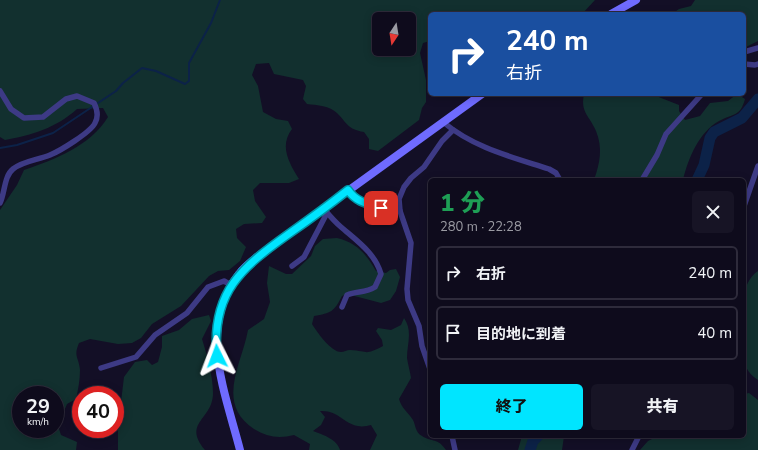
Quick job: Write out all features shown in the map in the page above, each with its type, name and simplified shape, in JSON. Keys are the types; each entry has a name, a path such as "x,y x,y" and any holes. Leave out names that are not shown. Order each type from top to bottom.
{"street":[{"path":"614,12 636,0"},
{"path":"746,51 758,48"},
{"path":"746,64 758,64"},
{"path":"0,91 11,109 24,118 43,117 66,99 77,96 94,102 97,109 97,116 95,124 62,149 50,155 19,165 11,170 7,178 0,203"},
{"path":"240,450 220,373 216,342 219,314 231,285 251,262 326,211 348,190 479,96"},
{"path":"644,178 648,172 666,134 700,96"},
{"path":"443,122 452,130 492,151 549,168 556,173 559,178"},
{"path":"428,363 422,346 419,326 408,300 407,289 411,243 400,211 399,199 411,178 424,167 442,141 452,130"},
{"path":"746,200 758,166"},
{"path":"348,190 352,197 365,204 400,211"},
{"path":"292,266 304,257 326,211"},
{"path":"326,211 340,226 357,239 367,250 379,266 382,274 375,287 363,293 355,292 347,295 342,307"},
{"path":"101,368 136,357 154,335 187,313 208,287 224,281 231,285"},
{"path":"452,438 455,450"},
{"path":"632,450 638,438"}],"green space":[{"path":"0,0 595,0 584,12 428,12 428,42 423,43 420,53 426,80 426,102 422,108 419,120 378,151 369,149 369,139 364,132 348,126 337,113 331,109 323,106 307,104 303,99 306,86 303,80 274,74 269,63 256,64 252,75 258,86 263,112 276,119 288,121 292,129 288,135 286,148 289,161 299,179 289,183 260,183 253,190 255,201 266,217 262,223 244,224 236,229 237,238 246,247 240,261 229,270 218,271 209,276 181,306 152,324 141,338 132,343 118,344 90,339 79,343 76,351 80,370 79,386 72,386 72,401 67,404 64,411 64,386 12,386 12,438 64,438 64,436 77,442 76,450 0,450 0,210 17,185 24,170 60,156 82,144 101,127 108,117 103,108 77,109 69,116 52,126 25,136 5,140 0,137"},
{"path":"695,0 758,0 758,41 746,47 746,12 675,12 679,9 691,6"},
{"path":"584,96 656,96 679,105 679,111 685,120 700,116 710,103 728,101 734,96 740,96 745,99 739,112 719,121 700,139 691,155 684,178 595,178 598,168 600,149 594,126 584,110"},
{"path":"337,238 350,243 365,254 376,271 386,273 390,270 396,269 400,277 396,291 390,300 381,303 347,294 342,296 334,309 328,313 314,316 312,324 325,341 337,351 342,352 350,350 369,352 383,346 382,340 376,331 378,328 391,330 401,325 404,318 407,323 409,333 407,358 411,378 399,399 403,408 413,420 418,433 426,438 440,443 446,450 370,450 377,435 371,425 358,426 348,422 332,412 320,411 325,417 321,425 313,431 333,440 340,450 309,450 310,444 294,435 283,437 264,434 254,429 242,419 236,407 233,395 234,382 248,330 264,319 270,302 267,283 269,266 286,274 292,274 311,256 315,246 323,239"},
{"path":"758,271 758,380 751,374 746,366 746,288 752,276"},
{"path":"209,315 211,321 202,339 211,373 213,386 212,402 197,427 199,441 205,450 118,450 118,438 124,438 124,377 135,362 147,360 152,365 158,362 162,347 162,336 179,330 192,319"},
{"path":"749,393 758,400 758,450 640,450 648,441 654,438 746,438 746,394"},
{"path":"521,438 564,438 562,450 518,450"}],"waterway":[{"path":"0,148 17,145 53,133 116,91 123,83 142,68 156,71 185,84 189,81 189,63 211,23 220,0"},
{"path":"698,178 704,165 710,138 714,132 742,118 758,99"},
{"path":"530,450 533,441 536,438"}],"route":[{"path":"217,356 216,329 219,314 231,285 251,262 348,190 352,197 365,204 381,208"}]}
